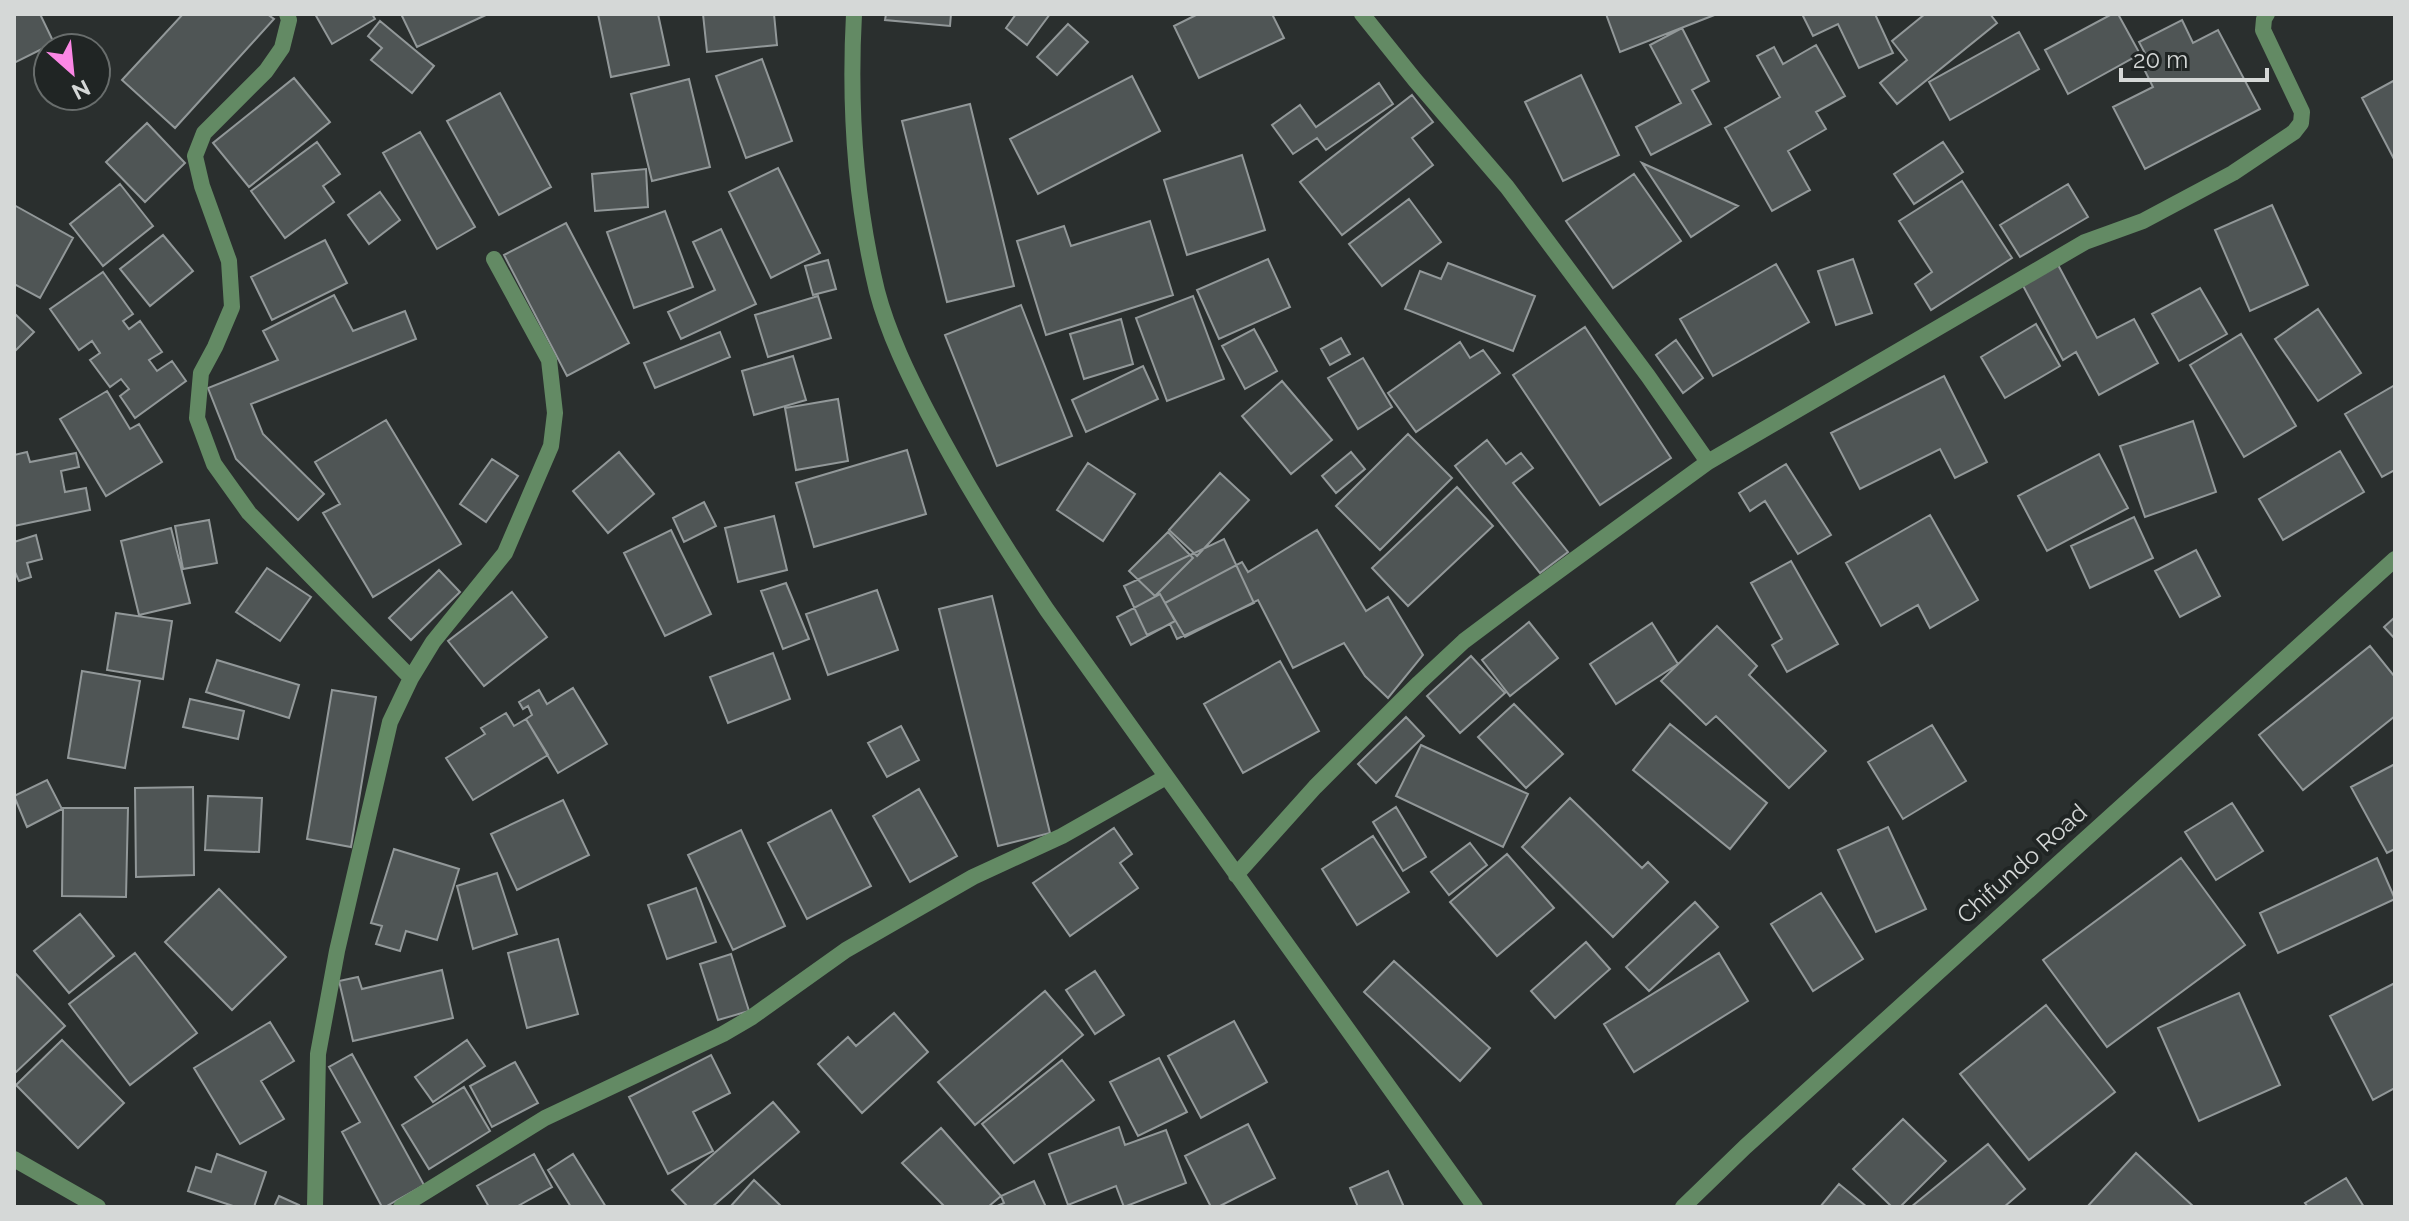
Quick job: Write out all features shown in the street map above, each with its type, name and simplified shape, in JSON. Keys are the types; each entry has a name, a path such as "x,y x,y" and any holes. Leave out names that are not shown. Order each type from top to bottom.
{"street":[{"path":"287,14 289,20 282,48 266,71 204,133 195,156 202,186 229,261 232,307 201,373 197,418 214,464 249,513 411,678"},
{"path":"854,14 851,65 853,137 861,214 878,293 905,368 955,466 997,535 1166,777 1475,1207"},
{"path":"1362,14 1507,187 1708,462"},
{"path":"1236,875 1315,787 1464,641 1708,462 2085,242 2143,221 2233,173 2294,132 2301,123 2302,112 2263,30 2261,16"},
{"path":"316,1207 318,1054 337,951 390,722 433,642 505,553 551,446 555,413 549,360 494,259"},
{"name":"Chifundo Road","path":"1683,1207 1757,1136 2395,559"},
{"path":"401,1207 545,1118 723,1034 846,950 973,877 1062,836 1166,777"},
{"path":"14,1159 98,1207"}],"building":[{"path":"14,14 40,14 49,32 32,32 32,54 14,63"},
{"path":"183,14 267,14 274,19 175,128 122,80"},
{"path":"315,14 372,14 375,19 332,44"},
{"path":"401,14 488,14 417,47"},
{"path":"598,14 658,14 669,65 611,77"},
{"path":"703,14 774,14 777,45 707,52"},
{"path":"886,14 951,14 950,26 885,20"},
{"path":"1016,14 1050,14 1027,45 1006,28"},
{"path":"1198,14 1272,14 1284,38 1199,78 1174,26"},
{"path":"1606,14 1717,14 1620,52"},
{"path":"1802,14 1875,14 1893,53 1859,68 1838,24 1813,36"},
{"path":"1925,14 1990,14 1997,23 1897,104 1880,83 1907,60 1892,41"},
{"path":"2112,14 2118,14 2140,54 2068,94 2045,50"},
{"path":"2182,20 2193,43 2218,30 2260,109 2145,169 2113,107 2153,87 2139,59 2146,55 2139,42"},
{"path":"380,21 434,66 412,93 371,60 382,48 368,36"},
{"path":"1068,24 1088,42 1057,75 1037,57"},
{"path":"1682,28 1709,81 1692,90 1711,124 1651,155 1636,127 1681,103 1650,45"},
{"path":"2019,32 2039,69 1950,120 1929,82"},
{"path":"1816,45 1845,96 1816,112 1826,129 1788,151 1810,190 1772,211 1725,128 1780,97 1757,56 1774,47 1783,64"},
{"path":"762,59 792,141 746,158 716,76"},
{"path":"1581,75 1619,155 1563,181 1525,102"},
{"path":"1132,76 1160,131 1038,194 1010,139"},
{"path":"294,78 330,122 249,187 213,143"},
{"path":"689,79 710,167 652,181 631,94"},
{"path":"2395,80 2395,161 2362,98"},
{"path":"1379,83 1393,104 1326,150 1317,138 1293,154 1272,125 1300,105 1316,127"},
{"path":"500,93 551,187 499,215 447,121"},
{"path":"1412,95 1433,122 1412,138 1433,165 1342,235 1300,182"},
{"path":"970,104 1014,286 947,302 902,121"},
{"path":"147,123 185,163 145,202 106,162"},
{"path":"420,132 475,227 437,249 383,153"},
{"path":"317,142 340,174 323,186 334,202 285,238 251,191"},
{"path":"1943,142 1963,172 1914,204 1894,174"},
{"path":"1242,155 1265,230 1187,255 1164,180"},
{"path":"1642,163 1738,206 1691,237"},
{"path":"778,168 820,253 771,278 729,192"},
{"path":"646,169 648,207 595,211 592,174"},
{"path":"1634,174 1681,241 1613,288 1566,221"},
{"path":"1962,181 2012,258 1931,310 1915,284 1932,272 1899,221"},
{"path":"120,184 153,226 103,266 70,224"},
{"path":"2068,184 2088,217 2020,257 2000,225"},
{"path":"380,192 400,220 369,244 348,215"},
{"path":"1409,199 1441,242 1382,286 1349,244"},
{"path":"14,205 73,238 40,298 14,284"},
{"path":"2272,205 2308,285 2250,311 2215,230"},
{"path":"665,211 693,287 634,308 607,232"},
{"path":"1150,221 1173,295 1046,335 1017,241 1064,226 1071,246"},
{"path":"566,223 629,343 567,376 504,255"},
{"path":"721,229 756,304 681,339 668,312 715,290 693,242"},
{"path":"163,235 193,271 150,306 120,269"},
{"path":"325,240 347,283 272,320 251,277"},
{"path":"1268,259 1290,307 1219,339 1197,290"},
{"path":"1853,259 1872,313 1836,325 1818,271"},
{"path":"828,260 836,289 813,295 805,266"},
{"path":"1448,263 1535,296 1513,351 1405,309 1420,271 1441,279"},
{"path":"2057,263 2097,338 2134,319 2158,363 2099,395 2076,352 2063,360 2021,282"},
{"path":"1776,264 1809,322 1713,376 1680,319"},
{"path":"103,272 133,314 123,321 129,329 140,321 162,352 149,360 157,371 172,361 186,381 135,418 120,396 129,389 121,379 110,387 90,360 100,353 92,341 79,350 50,309"},
{"path":"2200,288 2227,334 2179,361 2152,314"},
{"path":"334,295 353,331 405,311 416,339 251,404 263,434 324,494 298,520 236,459 208,388 278,360 263,331"},
{"path":"818,296 831,338 768,357 755,315"},
{"path":"1193,296 1224,379 1167,401 1136,318"},
{"path":"1021,305 1072,436 997,466 945,335"},
{"path":"2318,309 2361,373 2318,401 2275,339"},
{"path":"14,313 34,332 14,352"},
{"path":"1121,319 1133,364 1084,379 1070,334"},
{"path":"2036,324 2060,366 2005,398 1981,357"},
{"path":"1585,327 1671,458 1600,505 1513,375"},
{"path":"1254,329 1277,371 1245,389 1222,346"},
{"path":"720,332 730,357 655,388 644,363"},
{"path":"2241,334 2296,426 2244,457 2190,365"},
{"path":"1341,338 1350,354 1330,365 1321,349"},
{"path":"1676,340 1703,378 1683,393 1656,355"},
{"path":"1460,342 1470,358 1483,350 1500,373 1416,432 1388,393"},
{"path":"793,356 806,400 754,415 742,371"},
{"path":"1363,358 1392,407 1358,429 1328,378"},
{"path":"1143,366 1158,399 1086,432 1072,400"},
{"path":"1944,376 1987,462 1955,478 1940,449 1860,489 1831,433"},
{"path":"1282,381 1332,440 1291,474 1242,416"},
{"path":"2395,385 2395,470 2382,477 2345,414"},
{"path":"107,391 130,429 139,424 162,462 106,496 60,419"},
{"path":"838,399 848,461 796,470 785,408"},
{"path":"386,420 461,544 373,597 323,513 340,504 315,462"},
{"path":"2193,421 2216,492 2145,517 2120,446"},
{"path":"1408,434 1452,478 1380,550 1336,506"},
{"path":"1487,440 1506,464 1521,453 1533,468 1513,483 1568,552 1540,573 1455,466"},
{"path":"907,450 926,514 814,547 796,483"},
{"path":"2340,451 2364,492 2283,540 2259,499"},
{"path":"27,452 30,462 76,453 79,467 61,471 65,492 86,488 90,510 14,526 14,455"},
{"path":"619,452 654,494 608,533 573,491"},
{"path":"1351,452 1365,469 1336,493 1322,476"},
{"path":"2099,454 2128,508 2047,551 2018,496"},
{"path":"492,459 518,476 486,522 460,504"},
{"path":"1088,463 1135,494 1103,541 1057,510"},
{"path":"1786,464 1831,535 1798,554 1765,501 1750,511 1739,493"},
{"path":"1220,473 1249,500 1197,556 1169,530"},
{"path":"1457,487 1493,526 1408,606 1372,568"},
{"path":"704,502 716,526 684,542 673,518"},
{"path":"1930,515 1978,600 1930,628 1918,605 1881,626 1846,563"},
{"path":"774,516 787,570 738,582 725,528"},
{"path":"2134,517 2153,558 2090,588 2071,546"},
{"path":"209,520 217,563 183,569 175,526"},
{"path":"171,528 190,603 139,615 121,541"},
{"path":"671,530 711,614 665,636 624,553"},
{"path":"1317,530 1366,611 1388,597 1423,655 1388,698 1365,676 1344,643 1293,668 1258,600 1185,637 1165,603 1242,562 1248,572"},
{"path":"1168,532 1193,558 1155,596 1129,571"},
{"path":"36,535 42,559 27,563 31,577 19,581 14,570 14,542"},
{"path":"1224,539 1254,603 1177,639 1170,624 1147,635 1124,586"},
{"path":"2196,550 2220,596 2180,617 2155,571"},
{"path":"1791,561 1838,644 1787,672 1772,645 1782,639 1751,583"},
{"path":"267,568 311,597 280,641 236,612"},
{"path":"439,570 460,592 411,640 389,618"},
{"path":"786,583 809,639 783,649 761,591"},
{"path":"877,590 898,650 828,675 806,614"},
{"path":"512,592 547,637 484,686 448,641"},
{"path":"1160,594 1175,621 1131,645 1117,617"},
{"path":"992,596 1050,833 998,846 939,609"},
{"path":"116,613 172,621 163,679 107,670"},
{"path":"2395,617 2395,639 2384,627"},
{"path":"1529,622 1558,658 1510,696 1482,660"},
{"path":"1652,623 1678,664 1616,704 1590,664"},
{"path":"1717,626 1757,666 1749,675 1826,751 1789,788 1716,716 1706,725 1661,681"},
{"path":"2370,646 2395,677 2395,716 2303,790 2259,735"},
{"path":"773,653 790,699 728,723 710,677"},
{"path":"1471,656 1505,693 1460,733 1427,696"},
{"path":"217,660 299,685 289,718 206,692"},
{"path":"1280,661 1319,731 1243,773 1204,704"},
{"path":"82,671 140,681 125,768 68,758"},
{"path":"573,688 607,744 558,773 526,719 532,715 528,706 523,709 519,702 539,690 547,704"},
{"path":"332,690 376,697 351,847 307,839"},
{"path":"190,699 244,711 238,739 183,727"},
{"path":"1514,704 1563,754 1526,788 1478,737"},
{"path":"506,713 514,726 526,719 548,755 473,800 446,758 485,734 481,728"},
{"path":"1406,717 1424,736 1376,783 1358,764"},
{"path":"1670,724 1767,803 1730,849 1633,770"},
{"path":"1932,725 1966,781 1903,819 1868,762"},
{"path":"901,726 919,760 887,777 868,743"},
{"path":"1421,745 1528,794 1503,847 1396,796"},
{"path":"2395,764 2395,849 2387,853 2351,787"},
{"path":"47,780 62,809 27,827 14,796"},
{"path":"193,787 194,875 136,877 135,788"},
{"path":"919,789 957,856 910,882 873,816"},
{"path":"208,796 262,798 259,852 205,850"},
{"path":"1570,798 1642,868 1648,862 1668,882 1613,937 1522,847"},
{"path":"563,800 589,855 517,890 491,834"},
{"path":"2232,803 2263,851 2216,880 2185,832"},
{"path":"1396,807 1426,857 1403,871 1373,822"},
{"path":"63,808 128,808 126,897 62,896"},
{"path":"831,810 871,886 807,919 768,843"},
{"path":"1888,827 1926,909 1876,932 1838,850"},
{"path":"1114,828 1132,854 1120,863 1138,888 1070,936 1033,883"},
{"path":"741,830 785,926 733,950 688,855"},
{"path":"1373,836 1409,892 1357,925 1322,869"},
{"path":"1470,843 1487,865 1449,895 1431,872"},
{"path":"394,849 459,869 437,940 406,931 400,951 376,944 382,926 371,923"},
{"path":"1507,854 1554,908 1497,956 1450,902"},
{"path":"2181,858 2245,945 2107,1047 2043,960"},
{"path":"2377,858 2395,899 2278,953 2260,913"},
{"path":"497,873 517,934 473,949 457,886"},
{"path":"696,888 716,942 667,959 648,905"},
{"path":"219,889 286,957 232,1010 165,942"},
{"path":"1821,893 1863,959 1813,991 1771,924"},
{"path":"1695,902 1718,927 1649,991 1626,967"},
{"path":"80,914 114,956 69,993 34,951"},
{"path":"558,939 578,1014 527,1028 508,953"},
{"path":"1586,942 1610,969 1555,1018 1531,991"},
{"path":"135,953 197,1033 130,1085 69,1004"},
{"path":"1719,953 1748,1001 1634,1072 1604,1024"},
{"path":"731,954 749,1011 718,1020 700,964"},
{"path":"1394,961 1490,1048 1460,1081 1364,992"},
{"path":"442,970 453,1018 353,1041 339,981 358,977 362,989"},
{"path":"1095,971 1124,1015 1095,1034 1066,990"},
{"path":"14,972 65,1026 14,1074"},
{"path":"2395,983 2395,1088 2373,1100 2330,1016"},
{"path":"1045,991 1083,1035 975,1125 938,1082"},
{"path":"2239,993 2280,1085 2199,1121 2158,1028"},
{"path":"2046,1005 2115,1092 2029,1160 1960,1074"},
{"path":"894,1013 928,1052 862,1113 818,1064 848,1037 856,1046"},
{"path":"1234,1021 1267,1082 1201,1118 1168,1056"},
{"path":"270,1022 294,1061 261,1081 284,1119 240,1144 194,1068"},
{"path":"62,1040 124,1103 78,1148 16,1085"},
{"path":"467,1040 485,1066 433,1102 415,1077"},
{"path":"352,1054 424,1185 385,1207 382,1207 342,1132 360,1122 329,1067"},
{"path":"711,1055 730,1093 693,1112 713,1151 668,1174 629,1097"},
{"path":"1159,1058 1187,1112 1138,1136 1110,1082"},
{"path":"1062,1060 1094,1100 1014,1163 982,1124"},
{"path":"515,1062 538,1103 492,1127 470,1086"},
{"path":"464,1087 490,1131 429,1169 402,1125"},
{"path":"773,1102 799,1132 712,1207 688,1207 672,1190"},
{"path":"1903,1119 1946,1161 1900,1207 1892,1207 1853,1169"},
{"path":"1248,1124 1275,1178 1218,1207 1211,1207 1185,1156"},
{"path":"1119,1127 1125,1145 1166,1130 1186,1183 1124,1207 1116,1186 1068,1205 1049,1154"},
{"path":"941,1128 1001,1196 988,1207 945,1207 902,1163"},
{"path":"1988,1144 2025,1189 2004,1207 1911,1207"},
{"path":"2136,1153 2194,1207 2087,1207"},
{"path":"217,1154 266,1172 254,1207 236,1207 188,1191 196,1167 211,1172"},
{"path":"534,1154 552,1187 516,1207 489,1207 477,1186"},
{"path":"573,1154 606,1207 571,1207 548,1170"},
{"path":"1388,1171 1404,1207 1358,1207 1350,1188"},
{"path":"2346,1178 2364,1207 2308,1207 2305,1203"},
{"path":"754,1180 782,1207 730,1207"},
{"path":"1034,1181 1046,1207 995,1207 1004,1203 1001,1196"},
{"path":"1839,1184 1867,1207 1820,1207"},
{"path":"279,1196 299,1205 298,1207 274,1207"}]}
